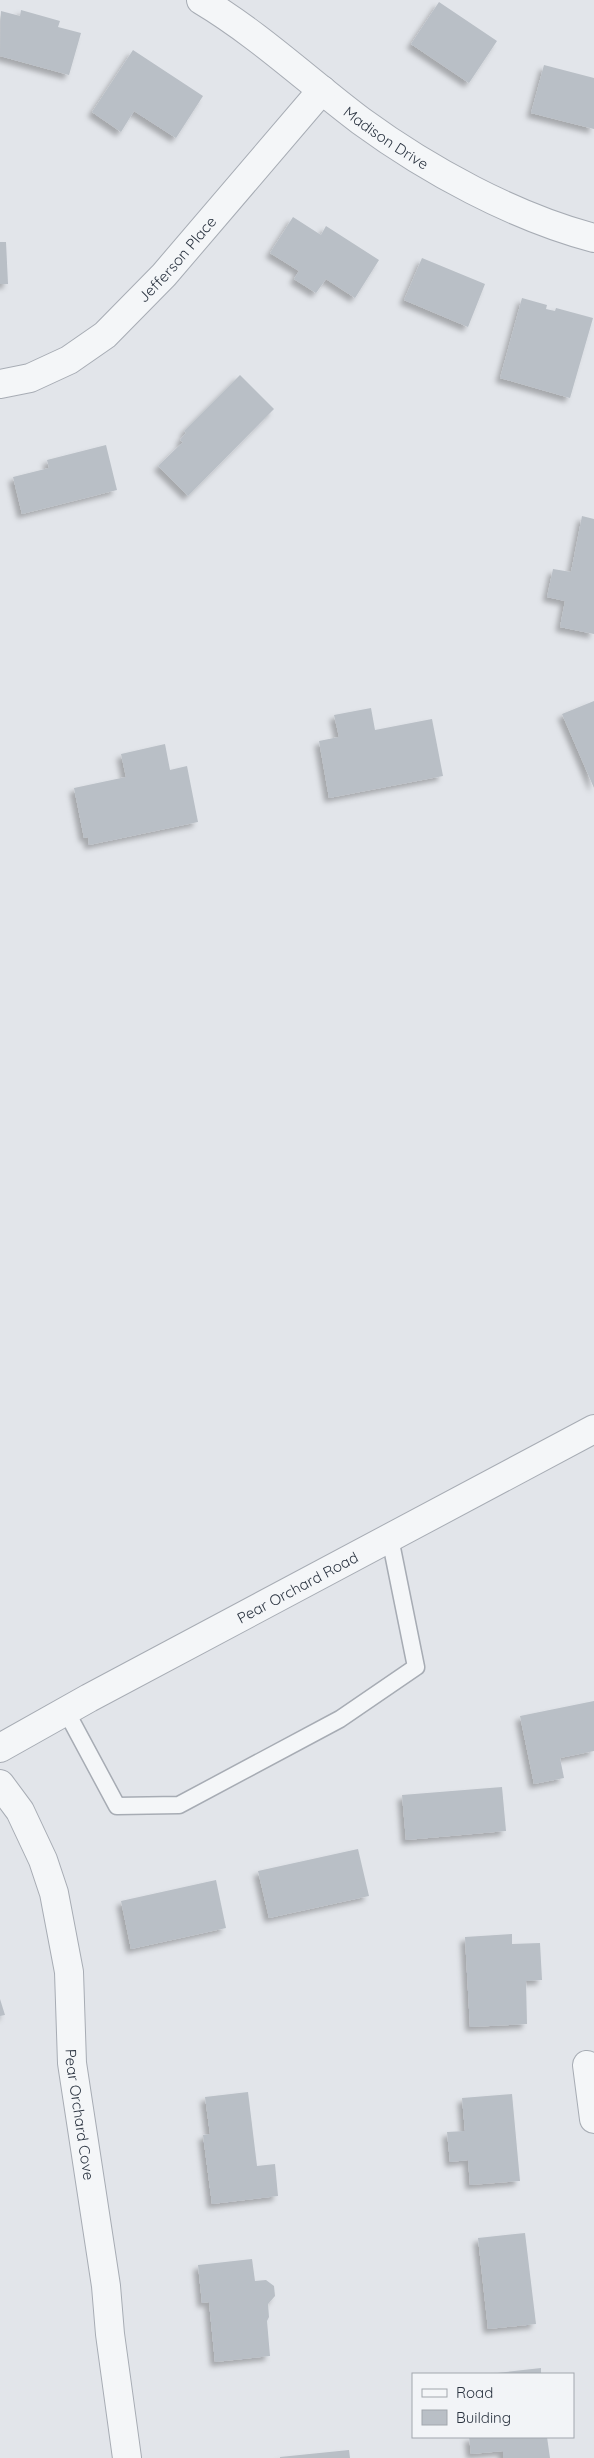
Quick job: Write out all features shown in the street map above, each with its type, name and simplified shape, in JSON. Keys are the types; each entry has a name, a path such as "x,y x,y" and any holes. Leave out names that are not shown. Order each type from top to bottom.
{"street":[{"name":"Madison Drive","path":"200,0 266,45 378,132 470,188 526,215 594,238"},
{"name":"Jefferson Place","path":"0,384 30,378 69,360 105,335 164,275 322,90"},
{"name":"Pear Orchard Road","path":"0,1748 594,1429"},
{"name":"Pear Orchard Cove","path":"0,1784 20,1811 43,1860 54,1893 69,1972 72,2063 106,2286 110,2334 127,2458"},
{"path":"587,2065 594,2119"}],"lane":[{"path":"66,1711 117,1806 179,1805 340,1719 416,1667 390,1538"}],"building":[{"path":"439,2 497,41 469,83 411,44"},
{"path":"21,10 60,21 58,27 81,33 69,75 0,56 1,11 20,16"},
{"path":"133,50 203,96 176,138 134,111 121,132 92,112"},
{"path":"544,65 594,78 594,129 531,113"},
{"path":"293,217 321,235 326,226 379,260 355,298 326,279 316,293 294,279 299,271 270,253"},
{"path":"0,242 6,242 8,284 0,284"},
{"path":"422,258 485,284 468,327 404,300"},
{"path":"522,298 547,305 546,309 555,311 556,308 593,318 570,398 500,378"},
{"path":"240,375 274,409 188,496 158,466 183,442 180,440 186,433 184,431"},
{"path":"106,445 117,490 22,514 13,477 49,468 47,460"},
{"path":"582,516 594,519 594,634 560,627 565,601 547,597 553,569 571,572"},
{"path":"594,701 594,788 562,714"},
{"path":"371,708 375,730 432,719 443,776 329,798 319,741 339,737 334,715"},
{"path":"165,744 170,770 187,766 198,822 89,845 88,837 84,838 74,788 126,777 121,754"},
{"path":"594,1701 594,1751 560,1758 564,1778 534,1784 520,1716"},
{"path":"502,1787 506,1831 406,1840 402,1795"},
{"path":"358,1849 369,1896 269,1918 258,1871"},
{"path":"216,1880 226,1928 131,1949 121,1901"},
{"path":"512,1934 512,1944 540,1943 542,1980 526,1981 527,2024 470,2027 465,1937"},
{"path":"0,1999 5,2015 0,2016"},
{"path":"248,2092 257,2166 275,2164 278,2196 212,2204 203,2135 210,2134 205,2097"},
{"path":"512,2094 520,2181 470,2185 468,2160 450,2162 447,2132 465,2131 462,2098"},
{"path":"525,2233 536,2324 488,2329 478,2238"},
{"path":"252,2259 255,2281 266,2280 274,2286 275,2296 268,2304 269,2317 267,2321 270,2356 215,2362 209,2302 202,2303 198,2265"},
{"path":"541,2368 541,2373 497,2373"},
{"path":"469,2438 547,2438 550,2458 503,2458 503,2451 471,2454"},
{"path":"349,2450 350,2458 280,2458 280,2457"}]}
